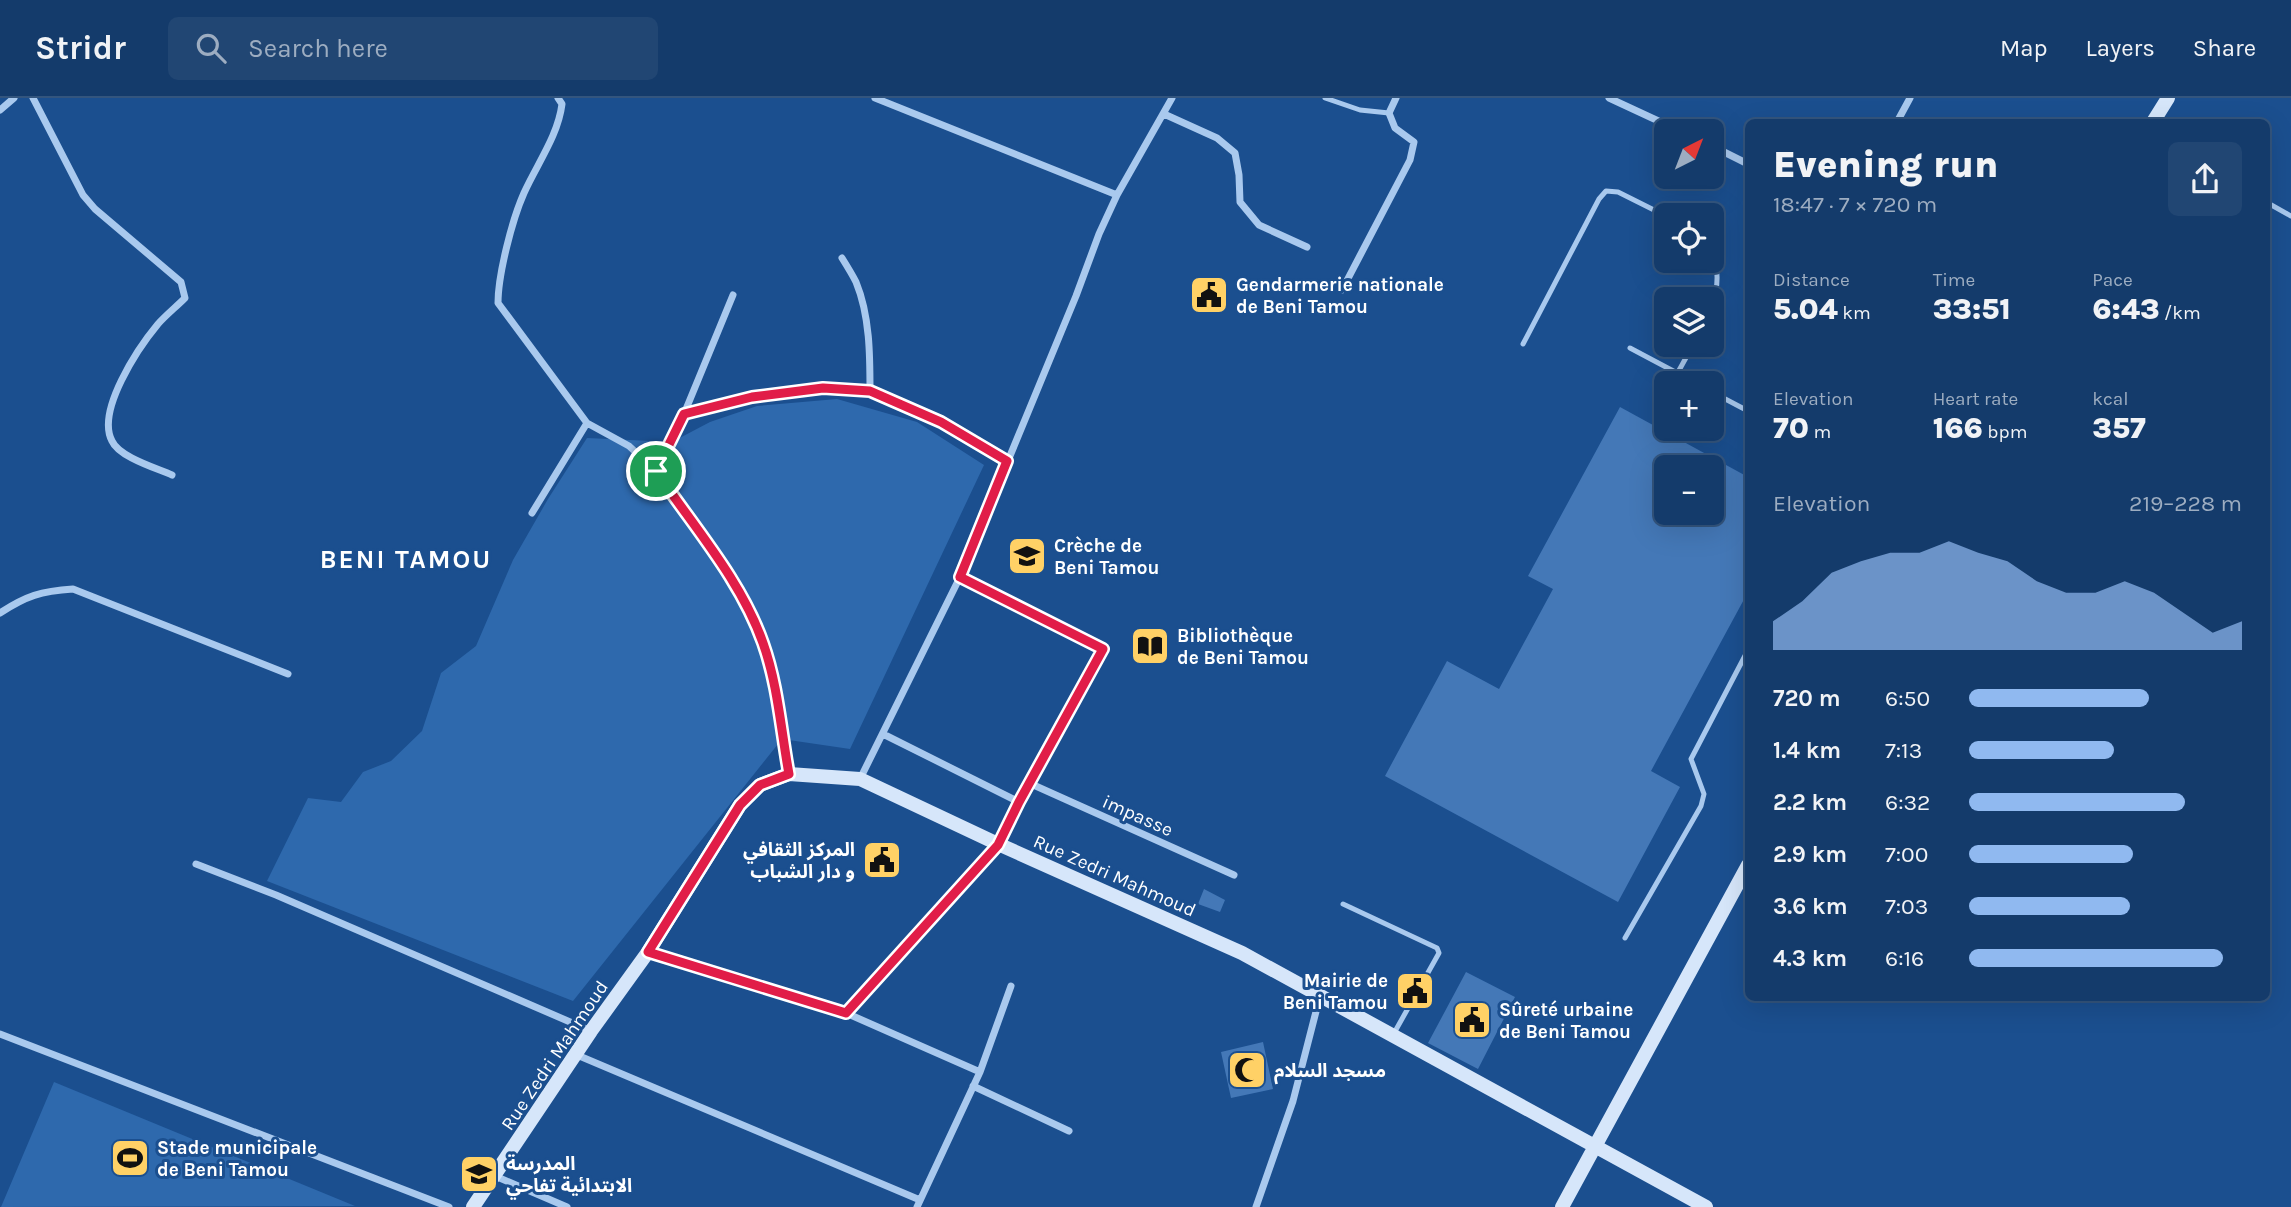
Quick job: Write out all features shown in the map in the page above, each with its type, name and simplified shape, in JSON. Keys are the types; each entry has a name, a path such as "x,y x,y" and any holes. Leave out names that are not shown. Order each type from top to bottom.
{"street":[{"path":"0,110 15,98"},
{"path":"33,98 83,195 95,209 181,282 184,290 185,298 144,342 119,386 108,415 112,443 122,453 172,475"},
{"path":"558,98 562,104 560,120 523,196 498,282 498,303 587,423 629,446 656,471 748,606 764,644 776,690 789,774"},
{"path":"875,98 1117,195"},
{"path":"860,779 960,577 1099,234 1117,195 1172,98"},
{"path":"1342,290 1410,160 1414,142 1395,128 1389,113 1396,98"},
{"path":"1609,98 1654,119"},
{"path":"1899,119 1910,98"},
{"path":"2155,119 2168,98"},
{"path":"1164,114 1217,138 1235,153 1240,202 1259,225 1307,247"},
{"path":"1724,152 1745,162"},
{"path":"842,258 856,283 865,319 870,352 870,391"},
{"path":"656,471 684,414 733,295"},
{"path":"684,414 752,397 823,388 870,391 941,422 1007,461"},
{"path":"532,513 587,423"},
{"path":"846,1013 998,845 1103,649 960,577"},
{"path":"0,613 22,599 44,591 73,589 288,674"},
{"path":"883,734 1019,802"},
{"name":"Rue Zedri Mahmoud","path":"473,1207 578,1055 591,1031 648,952 740,805 760,785 789,774 860,779 998,845 1242,953 1706,1207"},
{"name":"impasse","path":"1029,783 1234,875"},
{"path":"195,864 276,895 591,1031"},
{"path":"1562,1207 1745,871"},
{"path":"648,952 846,1013 980,1072"},
{"path":"578,1055 918,1204 980,1072 1011,986"},
{"path":"1255,1207 1293,1101 1321,995"},
{"path":"0,1034 450,1207"},
{"path":"973,1086 1069,1131"},
{"path":"495,1176 567,1207"}],"lane":[{"path":"1325,98 1360,110 1389,113"},
{"path":"1522,344 1599,199 1606,191 1618,192 1654,210"},
{"path":"2270,203 2291,216"},
{"path":"1630,348 1672,371"},
{"path":"1724,398 1745,409"},
{"path":"1625,938 1701,806 1704,794 1691,759 1745,656"},
{"path":"1343,904 1437,948 1439,953 1393,1035"}],"shaded area":[{"path":"837,399 917,422 984,465 850,749 782,739 573,1001 267,881 308,798 341,802 363,772 391,761 422,731 441,673 476,646 513,560 587,438 672,442 710,422 757,406"},
{"name":"Stade municipale de Beni Tamou","path":"54,1082 355,1206 1,1207"}],"building":[{"path":"1620,407 1654,426 1654,441 1682,441 1708,455 1654,455 1654,525 1724,525 1724,464 1745,475 1745,598 1651,771 1680,787 1618,902 1385,776 1447,661 1499,689 1553,589 1528,576"},
{"path":"1204,889 1225,900 1220,912 1198,904"},
{"name":"Sûreté urbaine de Beni Tamou","path":"1466,972 1515,997 1478,1069 1428,1043"},
{"name":"مسجد السلام","path":"1263,1042 1273,1089 1231,1098 1221,1052"}],"place":[{"name":"Gendarmerie nationale de Beni Tamou","path":"1209,295"},
{"name":"Crèche de Beni Tamou","path":"1027,556"},
{"name":"Bibliothèque de Beni Tamou","path":"1150,646"},
{"name":"المركز الثقافي و دار الشباب","path":"882,860"},
{"name":"Mairie de Beni Tamou","path":"1415,991"},
{"name":"Sûreté urbaine de Beni Tamou","path":"1472,1020"},
{"name":"مسجد السلام","path":"1247,1070"},
{"name":"Stade municipale de Beni Tamou","path":"130,1158"},
{"name":"المدرسة الابتدائية تفاحي","path":"479,1174"}],"district":[{"name":"BENI TAMOU","path":"406,559"}],"route":[{"path":"823,388 870,391 941,422 1007,461 960,577 1103,649 998,845 846,1013 648,952 740,805 760,785 789,774 776,690 764,644 748,606 656,471 684,414 752,397 823,388"}]}
